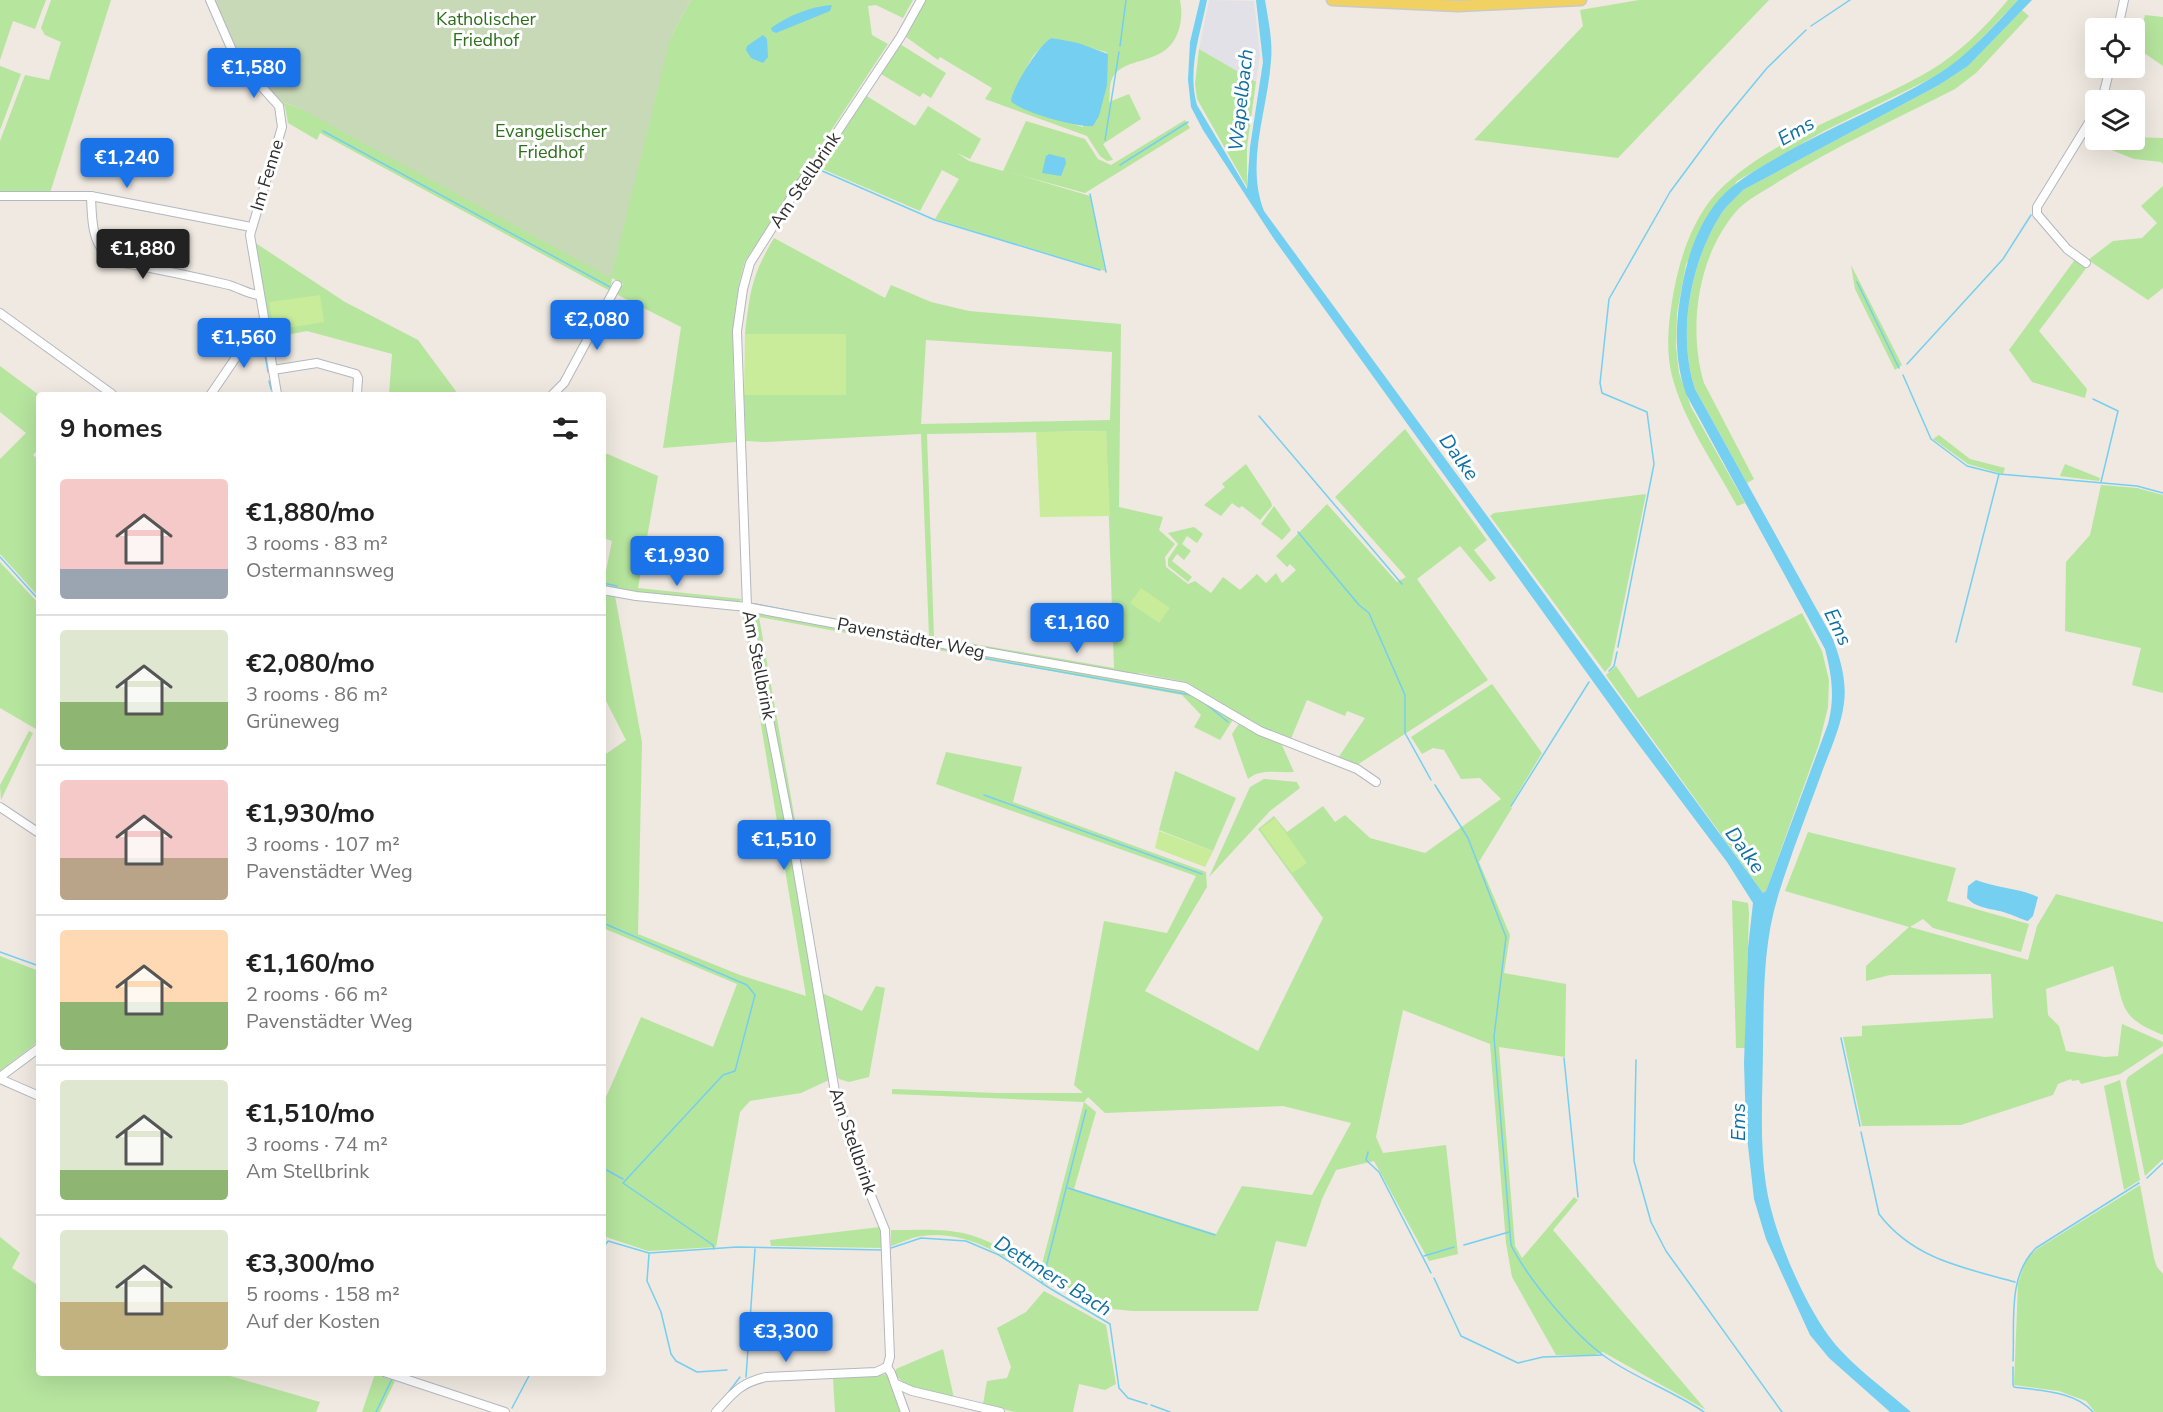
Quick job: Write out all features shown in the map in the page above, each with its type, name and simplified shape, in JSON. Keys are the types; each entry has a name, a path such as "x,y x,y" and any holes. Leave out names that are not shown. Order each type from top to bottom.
{"main road":[{"path":"1332,0 1458,6 1581,0"}],"street":[{"name":"Im Fenne","path":"0,196 91,195 251,227 274,158 282,127 282,115 273,98 249,75 235,57 210,0"},
{"name":"Am Stellbrink","path":"887,1367 890,1357 885,1230 852,1149 835,1092 792,837 747,606 737,331 743,288 750,263 798,187 901,36 921,0"},
{"path":"2120,18 2124,0"},
{"path":"2085,129 2037,207 2037,214 2067,249 2086,263"},
{"path":"91,195 93,236 106,255 114,261 240,288 254,295 260,294"},
{"path":"251,227 250,235 277,392"},
{"path":"555,392 564,383 617,285"},
{"path":"0,313 109,392"},
{"path":"212,392 258,324 265,324"},
{"path":"273,370 316,363 356,374 357,392"},
{"name":"Pavenstädter Weg","path":"606,591 636,596 747,606 964,648 1185,687 1199,693 1260,731 1357,769 1376,782"},
{"path":"0,807 36,831"},
{"path":"36,1050 0,1078 36,1095"},
{"path":"716,1412 735,1390 748,1381 766,1377 876,1372 887,1367 896,1384 905,1412"},
{"path":"396,1376 505,1412"},
{"path":"896,1384 912,1391 999,1412"}],"shaded area":[{"path":"1209,0 1254,1 1260,55 1256,82 1199,49"}],"green space":[{"path":"0,0 46,0 35,29 13,21 0,60"},
{"path":"51,0 111,0 50,193 0,194 0,141 25,75 49,80 61,42 45,35 41,28"},
{"name":"Evangelischer Friedhof","path":"213,0 691,0 671,36 611,278 299,108 282,102 266,88 237,55"},
{"path":"691,0 913,0 903,18 876,5 868,6 872,35 888,44 745,261 739,283 734,328 736,442 663,448 681,327 616,294 623,284 612,278 610,291 320,133 317,140 288,123 282,102 299,108 671,36"},
{"path":"925,0 1180,0 1181,4 1180,24 1172,43 1155,56 1126,66 1112,79 1109,102 1129,94 1141,119 1103,144 1113,160 1107,161 1100,156 1087,136 985,99 992,88 940,57 938,60 906,37","holes":["1052,38 1108,54 1083,127 1029,111 1011,101 1032,58"]},
{"path":"1639,0 1769,0 1618,158 1474,140 1583,26 1580,10"},
{"path":"2008,0 2018,0 1964,57 1934,77 1824,131 1737,181 1686,264 1677,313 1676,347 1679,373 1691,407 1745,503 1737,506 1692,427 1677,393 1670,366 1669,333 1674,290 1679,267 1696,222 1709,202 1729,181 1754,162 1813,128 1931,70 1972,38"},
{"path":"2022,10 2029,16 1976,73 1955,89 1843,145 1754,196 1743,204 1721,232 1711,252 1699,295 1697,340 1699,362 1704,383 1754,479 1747,483 1695,389 1687,345 1687,322 1694,276 1710,233 1721,214 1743,190 1939,85 1968,66"},
{"path":"2145,15 2163,17 2163,66 2145,54"},
{"path":"900,44 946,73 931,98 923,93 920,97 881,74"},
{"path":"1199,49 1256,82 1247,147 1247,187 1197,99 1195,84"},
{"path":"0,66 21,74 0,130"},
{"path":"865,95 915,126 928,106 981,139 970,159 957,153 969,161 1003,171 1026,121 1085,139 1098,159 1111,165 1185,120 1190,128 1085,193 1009,172 1090,196 1105,271 935,219 959,179 942,170 920,211 820,168"},
{"path":"2145,137 2163,138 2163,164 2134,159 2112,150 2145,150"},
{"path":"2163,186 2163,288 2148,300 2088,260 2113,241 2142,238 2157,223 2141,206"},
{"path":"774,238 885,298 891,285 931,302 969,311 1121,324 1119,507 1163,517 1159,530 1175,544 1165,557 1166,567 1188,584 1195,581 1211,593 1223,577 1240,590 1257,574 1266,583 1276,573 1282,583 1296,570 1290,564 1287,567 1276,556 1327,504 1397,582 1406,577 1335,497 1405,429 1487,540 1474,550 1496,578 1490,582 1460,546 1417,579 1488,680 1357,765 1338,758 1365,718 1347,711 1345,716 1307,700 1290,741 1262,728 1186,682 1139,673 1138,676 755,606 752,603 929,636 921,434 746,441 744,395 845,395 846,334 745,334 756,273","holes":["926,340 1112,352 1110,420 921,424","1106,431 1114,668 934,637 927,434"]},
{"path":"254,242 345,302 418,340 457,392 389,392 392,354 307,331 271,338"},
{"path":"2076,258 2087,267 2039,331 2087,389 2085,398 2032,382 2009,350"},
{"path":"1851,265 1902,365 1895,370 1855,289"},
{"path":"320,295 324,322 274,330 269,302"},
{"path":"745,334 846,334 846,395 744,395"},
{"path":"0,366 36,393 36,452 33,455 36,458 36,594 0,554 0,459 26,433 0,412"},
{"path":"1106,431 1110,516 1040,517 1036,432"},
{"path":"1939,435 1970,459 2005,468 2003,474 1968,464 1933,439"},
{"path":"606,453 658,476 638,588 742,599 739,602 636,593 606,587 606,571 612,541 606,539"},
{"path":"1246,464 1272,506 1260,520 1242,506 1239,508 1232,503 1221,516 1204,505 1225,487 1222,484"},
{"path":"2065,464 2100,478 2099,481 2060,476"},
{"path":"2101,485 2137,488 2163,495 2163,693 2132,685 2141,648 2065,631 2066,562 2090,535"},
{"path":"1646,494 1611,665 1605,672 1490,516 1494,513"},
{"path":"1274,506 1291,530 1282,540 1261,524"},
{"path":"1194,527 1203,534 1197,543 1187,536 1182,544 1191,551 1184,560 1177,554 1172,561 1192,577 1188,582 1168,566 1168,559 1178,544 1168,533"},
{"path":"0,562 36,601 36,729 0,708"},
{"path":"1141,588 1170,608 1159,623 1130,603"},
{"path":"606,594 615,596 642,742 638,934 740,975 806,996 742,610 745,611 789,837 829,1080 801,1093 750,1101 740,1112 716,1247 648,1251 606,1237 606,1097 641,1017 713,1047 737,984 606,929 606,754 626,740 606,701"},
{"path":"758,612 1186,690 1234,718 1220,740 1194,727 1201,715 1182,695 759,617 798,837 795,836 754,615"},
{"path":"1802,613 1822,651 1829,680 1828,707 1819,744 1766,891 1763,893 1606,675 1616,666 1638,698"},
{"path":"1492,684 1542,753 1479,862 1510,935 1504,973 1566,984 1565,1057 1499,1047 1515,1246 1522,1258 1574,1197 1578,1200 1553,1230 1706,1410 1603,1352 1594,1355 1556,1355 1512,1277 1506,1243 1490,1044 1403,1010 1376,1137 1383,1153 1446,1145 1458,1254 1429,1261 1374,1161 1336,1170 1322,1199 1306,1247 1276,1241 1258,1311 1112,1309 1093,1302 1050,1277 1047,1284 989,1248 957,1237 940,1235 918,1237 891,1246 891,1230 958,1232 986,1241 1041,1268 1084,1102 892,1094 892,1089 1083,1093 1074,1085 1104,921 1167,933 1196,876 936,784 946,752 1022,767 1013,802 1206,872 1207,887 1145,991 1258,1051 1323,918 1258,829 1274,816 1287,832 1323,806 1335,822 1345,815 1370,838 1425,853 1501,799 1480,778 1461,779 1444,750 1433,748 1422,754 1411,737","holes":["1088,1097 1105,1113 1283,1106 1351,1123 1312,1195 1242,1186 1216,1234 1074,1189 1096,1112 1084,1102"]},
{"path":"1240,722 1281,743 1294,772 1264,772 1248,779 1232,734"},
{"path":"29,731 33,733 1,800 0,785"},
{"path":"1175,771 1236,798 1213,851 1159,830"},
{"path":"1264,779 1297,782 1300,788 1270,811 1209,877 1250,787"},
{"path":"1275,818 1307,863 1292,873 1260,829"},
{"path":"1159,831 1213,851 1205,867 1155,848"},
{"path":"1808,832 1956,868 1947,901 2029,924 2021,952 1933,928 1923,919 1910,927 2028,960 2037,926 2056,894 2163,922 2163,1035 2148,1029 2131,1016 2122,1001 2113,966 2046,989 2048,1015 2059,1026 2066,1051 2105,1057 2118,1056 2122,1024 2163,1042 2163,1046 2120,1074 2081,1084 2079,1080 2072,1081 2071,1079 2058,1084 2053,1095 1961,1125 1862,1126 1843,1037 1862,1036 1862,1026 1993,1018 1991,974 1890,975 1866,981 1866,966 1909,927 1785,891"},
{"path":"1732,900 1748,903 1749,913 1745,1048 1736,1048"},
{"path":"0,956 36,970 36,1043 0,1071"},
{"path":"876,986 885,988 869,1077 849,1082 839,1079 822,993 862,1011"},
{"path":"2163,1053 2163,1159 2145,1176 2126,1082 2128,1077"},
{"path":"2120,1080 2140,1180 2124,1190 2104,1086"},
{"path":"2140,1185 2154,1258 2163,1274 2163,1412 2095,1412 2086,1401 2059,1391 2014,1385 2018,1284 2026,1259 2037,1249"},
{"path":"880,1227 883,1248 771,1246 770,1240"},
{"path":"0,1237 20,1253 12,1268 36,1284 36,1376 230,1376 320,1402 316,1412 0,1412"},
{"path":"1044,1291 1106,1325 1116,1384 1105,1390 1079,1384 1073,1412 1015,1412 983,1404 987,1381 1007,1378 1011,1367 997,1328 1026,1312"},
{"path":"943,1349 954,1398 914,1388 895,1374 896,1369"},
{"path":"888,1374 901,1412 835,1412 833,1378"},
{"path":"374,1376 395,1381 380,1412 362,1412"}],"water":[{"path":"1200,0 1207,0 1194,66 1194,92 1197,105 1247,189 1250,147 1263,62 1256,0 1265,0 1271,53 1257,155 1259,192 1264,211 1763,893 1766,891 1828,724 1832,696 1831,678 1825,649 1686,394 1679,367 1677,328 1682,287 1690,256 1697,235 1713,207 1741,180 1793,149 1935,76 1969,51 2018,0 2032,0 1968,66 1939,85 1743,190 1721,214 1701,254 1694,276 1687,322 1687,345 1695,389 1832,637 1845,686 1843,712 1838,730 1788,865 1769,933 1764,988 1762,1114 1766,1185 1775,1222 1789,1263 1818,1320 1836,1345 1856,1365 1911,1412 1890,1412 1829,1358 1810,1335 1766,1239 1754,1199 1746,1128 1744,1063 1748,948 1753,903 1727,862 1633,737 1274,239 1203,130 1191,107 1188,80 1190,42"},
{"path":"832,5 830,11 776,33 772,31 771,28 785,19 808,10"},
{"path":"763,35 767,39 768,57 763,63 751,58 746,50 747,46"},
{"path":"1052,38 1078,43 1108,54 1107,85 1099,116 1093,126 1050,118 1026,110 1011,101 1027,66"},
{"path":"1049,154 1065,158 1066,163 1061,176 1042,173 1046,156"},
{"path":"1976,880 2038,897 2033,916 2028,921 1971,902 1967,898 1968,886"}],"waterway":[{"path":"1120,46 1126,0"},
{"path":"1811,26 1850,0"},
{"path":"1618,647 1654,464 1647,412 1602,393 1600,383 1609,299 1670,192 1719,126 1767,68 1806,30"},
{"path":"1105,140 1119,52"},
{"path":"1120,165 1188,122"},
{"path":"323,131 610,287"},
{"path":"820,170 935,220 1100,270"},
{"path":"1090,194 1106,272"},
{"path":"1907,364 2003,259 2031,215"},
{"path":"1857,282 1899,368"},
{"path":"261,331 268,372"},
{"path":"1903,375 1931,439 1967,466 1999,474 2137,486 2163,493"},
{"path":"269,381 271,389"},
{"path":"2093,399 2118,411 2101,482"},
{"path":"1259,416 1402,584"},
{"path":"1956,642 1999,474"},
{"path":"1298,532 1359,605 1369,613 1405,695 1405,733 1431,780"},
{"path":"0,557 36,597"},
{"path":"606,584 617,586"},
{"path":"755,604 852,623"},
{"path":"957,642 974,646"},
{"path":"1609,671 1614,666 1617,652"},
{"path":"976,657 1191,695"},
{"path":"1511,806 1589,682"},
{"path":"1206,704 1228,722"},
{"path":"1435,785 1468,838 1506,937 1494,1037 1511,1245 1540,1290 1567,1322 1594,1348 1643,1379 1704,1412"},
{"path":"984,795 1202,874"},
{"path":"606,924 747,985 755,995 735,1071 723,1075 623,1183 713,1245 714,1249"},
{"name":"Dettmers Bach","path":"0,952 36,965"},
{"path":"1841,1038 1860,1126"},
{"path":"1564,1058 1578,1197"},
{"path":"1636,1060 1634,1161 1651,1222 1666,1251 1782,1412"},
{"path":"1042,1283 1086,1110"},
{"path":"1861,1132 1879,1214 1893,1229 1907,1242 1941,1260 2015,1282"},
{"path":"1368,1152 1366,1160 1379,1172 1431,1273"},
{"path":"2147,1178 2163,1163"},
{"path":"606,1170 623,1179"},
{"path":"2013,1361 2014,1301 2020,1272 2027,1259 2036,1248 2139,1183"},
{"path":"1068,1188 1215,1235"},
{"path":"1464,1245 1509,1232"},
{"name":"Dettmers Bach","path":"891,1248 921,1238 966,1241 999,1255 1110,1324 1119,1388 1128,1398 1147,1404"},
{"name":"Dettmers Bach","path":"606,1244 608,1241 649,1253 737,1247 882,1250"},
{"path":"1424,1256 1454,1247"},
{"path":"746,1377 755,1249"},
{"path":"649,1254 647,1281 661,1312 671,1354 676,1361 697,1372 727,1370"},
{"path":"1434,1278 1461,1336 1518,1363 1543,1357 1602,1355"},
{"path":"2013,1367 2014,1387 2067,1396 2086,1405 2093,1412"},
{"path":"512,1408 529,1376"},
{"path":"724,1398 740,1377"},
{"path":"376,1412 392,1379"},
{"name":"Dettmers Bach","path":"1151,1405 1170,1412"}],"park label":[{"name":"Katholischer Friedhof","path":"486,29"}],"water label":[{"name":"Wapelbach","path":"1241,100"},
{"name":"Ems","path":"1796,131"},
{"name":"Dalke","path":"1459,457"},
{"name":"Ems","path":"1838,627"},
{"name":"Dalke","path":"1745,850"},
{"name":"Ems","path":"1738,1122"}]}
